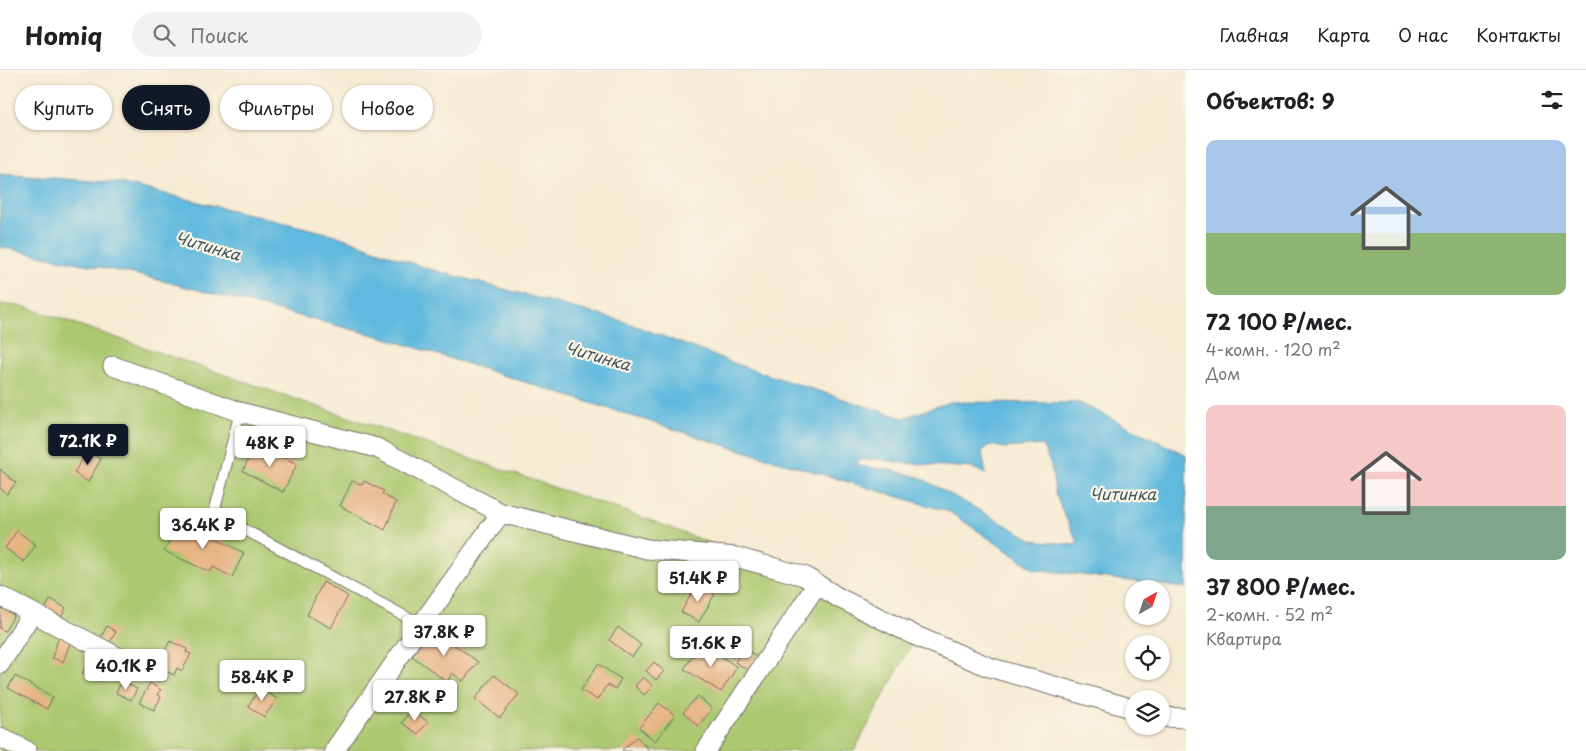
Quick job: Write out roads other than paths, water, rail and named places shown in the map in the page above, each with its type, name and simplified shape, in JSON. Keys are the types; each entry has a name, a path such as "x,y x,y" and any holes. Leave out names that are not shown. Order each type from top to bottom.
{"street":[{"path":"113,366 240,412 377,448 501,513 647,549 736,557 804,576 839,598 916,636 989,667 1125,706"},
{"path":"334,751 501,513"},
{"path":"706,751 817,584"},
{"path":"0,596 141,669"},
{"path":"0,664 32,613"},
{"path":"1170,717 1186,718"},
{"path":"0,737 26,751"}],"lane":[{"path":"240,412 214,513 421,625"}],"water":[{"name":"Читинка","path":"0,174 120,183 335,235 426,268 622,321 747,368 903,418 950,402 1080,403 1186,455 1186,588 1170,586 1170,580 1125,580 1034,569 950,512 727,446 382,337 143,276 0,247","holes":["989,445 1005,448 1042,445 1051,465 1055,492 1078,542 1074,545 1033,540 919,477 891,470 859,466 857,460 879,459 902,463 973,468 986,474 982,452"]}]}
